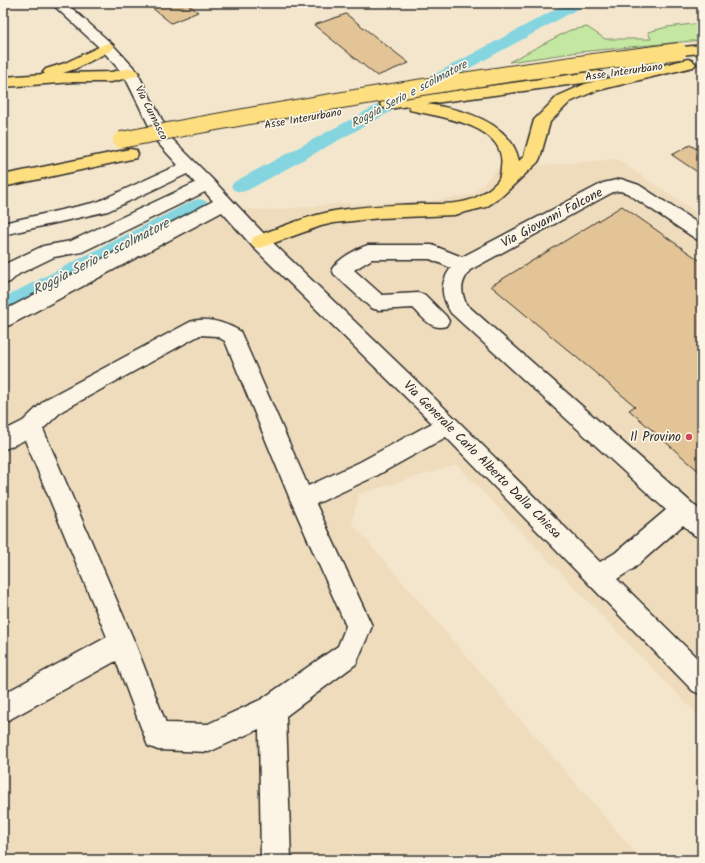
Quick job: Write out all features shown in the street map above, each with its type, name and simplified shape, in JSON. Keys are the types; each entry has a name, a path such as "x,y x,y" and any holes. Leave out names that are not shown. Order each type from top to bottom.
{"highway":[{"path":"28,80 70,66 107,47"},
{"name":"Asse Interurbano","path":"3,181 225,119 320,102 504,73 702,49"},
{"path":"260,242 317,221 334,217 380,212 442,210 468,207 480,203 495,193 532,158 542,120 564,99 591,87 695,63"},
{"name":"Asse Interurbano","path":"3,165 225,134 388,104 695,63"},
{"path":"3,82 111,78 131,73"},
{"path":"388,104 446,112 465,117 480,124 501,139 510,159 507,181"}],"street":[{"name":"Via Curnasco","path":"58,3 107,47 131,73 165,142 207,184 260,242"},
{"path":"3,229 102,207 189,167"},
{"path":"3,277 12,269 50,251 74,248 207,184"},
{"name":"Via Giovanni Falcone","path":"683,510 458,308 452,294 453,279 463,266 609,187 621,185 633,189 702,235"},
{"path":"3,320 224,203"},
{"name":"Via Generale Carlo Alberto Dalla Chiesa","path":"260,242 448,425 599,576 702,682"},
{"path":"439,321 418,300 378,303 341,269 368,252 432,252 463,266"},
{"path":"3,441 31,427 54,405 197,327 219,329 233,336 302,499 359,626 347,655 272,709 208,738 158,736 122,643 31,427"},
{"path":"302,499 368,469 448,425"},
{"path":"599,576 624,561 683,510 702,527"},
{"path":"3,709 122,643"},
{"path":"272,709 276,860"}],"shaded area":[{"path":"617,159 702,216 702,720 457,465 359,494 352,523 642,860 3,860 3,315 208,208 272,210 335,204 430,201 474,194 497,169"}],"green space":[{"path":"702,23 702,40 579,52 509,62 570,30 587,27 605,39 651,39 648,32 667,27"}],"building":[{"path":"161,3 186,3 198,12 171,23 151,7"},
{"path":"346,14 409,63 377,76 314,25"},
{"path":"690,145 702,152 702,175 672,155"},
{"path":"622,206 702,262 702,474 629,410 635,406 491,286"}],"waterway":[{"name":"Roggia Serio e scolmatore","path":"241,186 578,3"},
{"name":"Roggia Serio e scolmatore","path":"3,307 199,206"}],"place":[{"name":"Il Provino","path":"689,437"}]}
